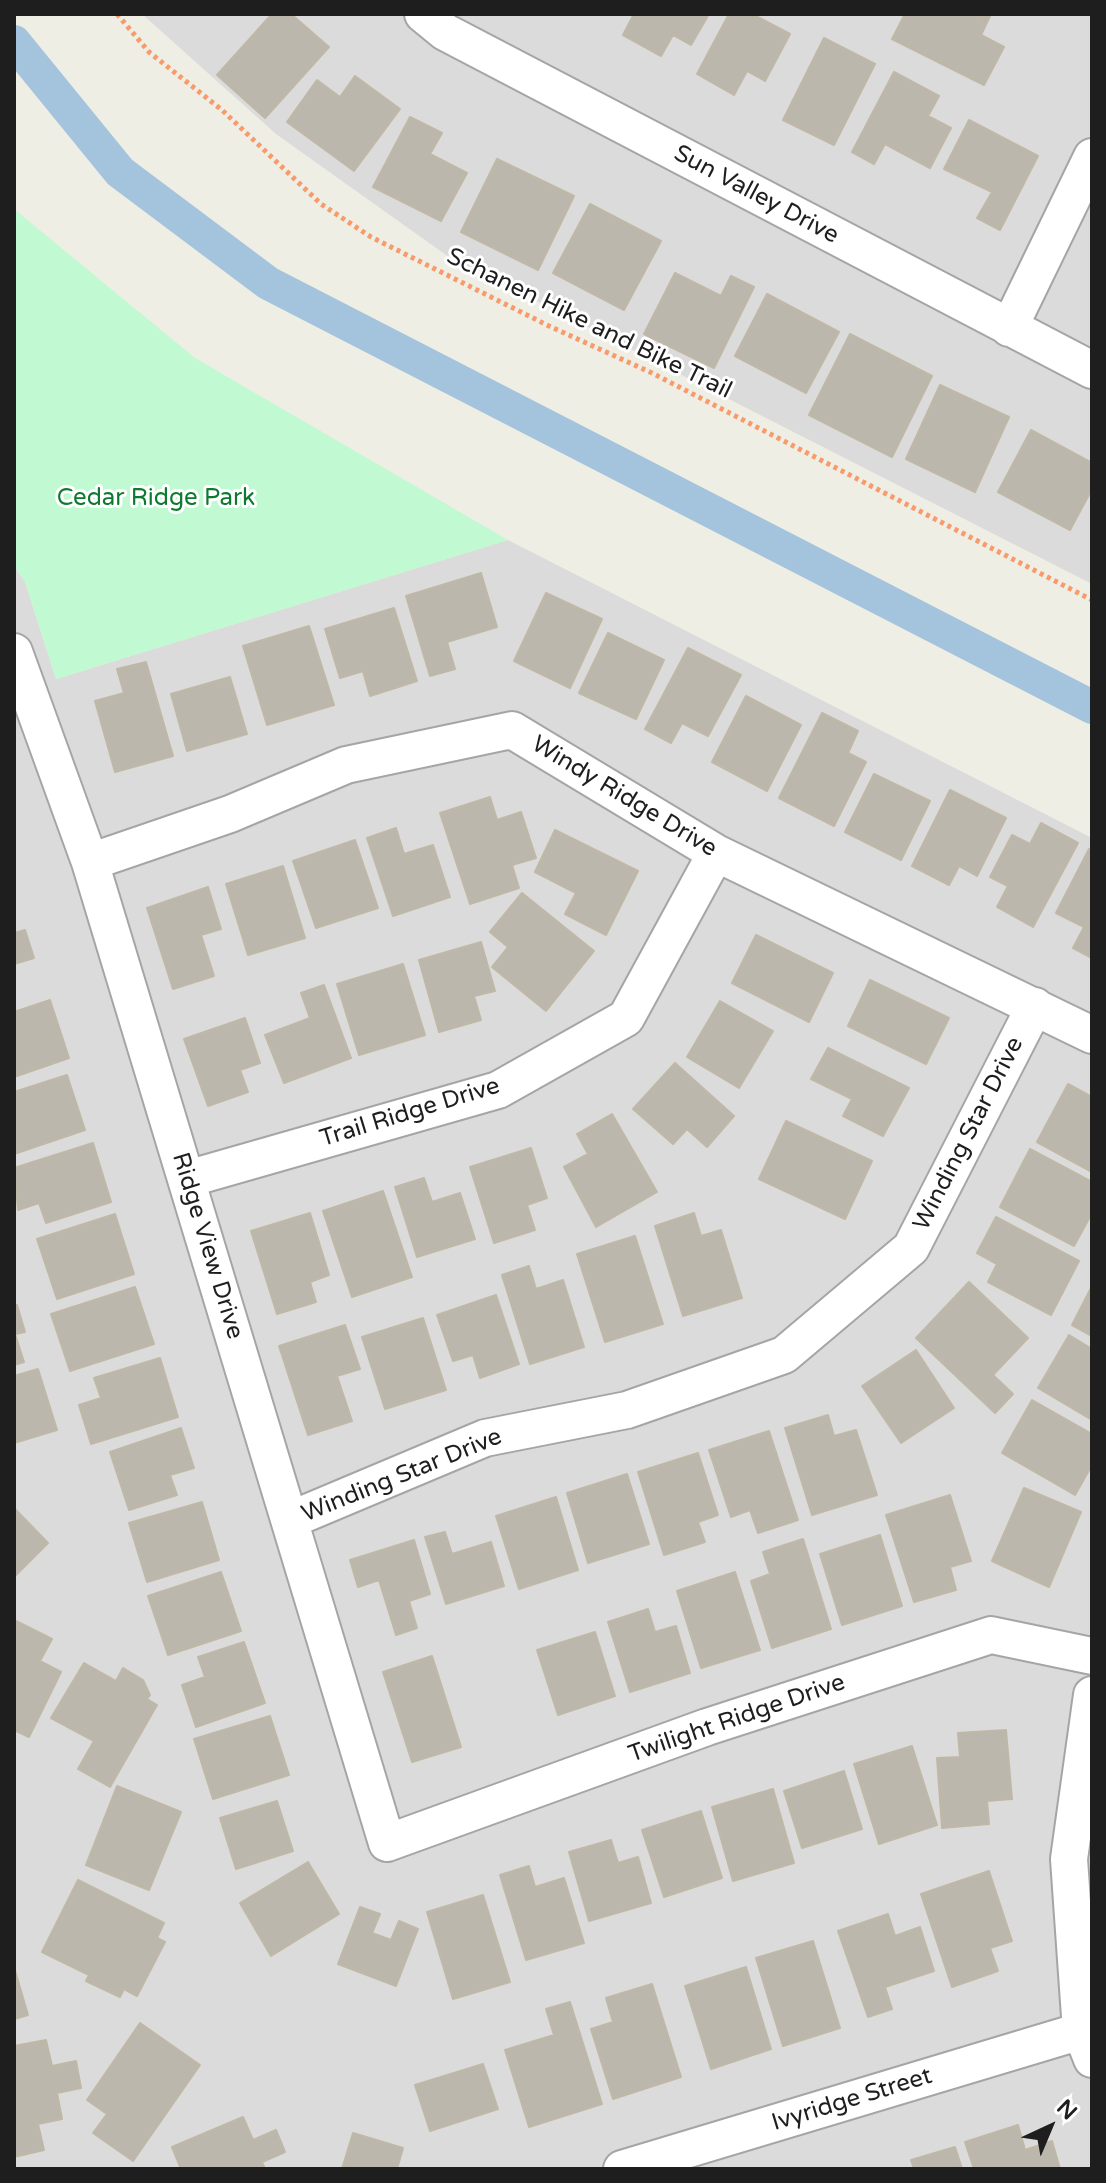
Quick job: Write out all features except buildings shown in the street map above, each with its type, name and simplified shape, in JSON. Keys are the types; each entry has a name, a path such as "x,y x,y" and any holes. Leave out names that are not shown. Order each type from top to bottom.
{"street":[{"name":"Sun Valley Drive","path":"423,14 445,32 1092,370"},
{"path":"1009,328 1092,157"},
{"name":"Ridge View Drive","path":"14,652 90,862 387,1843"},
{"name":"Windy Ridge Drive","path":"90,862 230,814 346,765 512,730 716,853 1092,1035"},
{"name":"Trail Ridge Drive","path":"187,1179 498,1090 626,1018 716,853"},
{"name":"Winding Star Drive","path":"290,1520 485,1438 627,1410 784,1355 911,1248 1035,1006"},
{"name":"Twilight Ridge Drive","path":"387,1843 707,1727 991,1635 1092,1656"},
{"path":"1087,2045 1069,1859 1092,1695"},
{"name":"Ivyridge Street","path":"622,2169 1087,2045"}],"path":[{"name":"Schanen Hike and Bike Trail","path":"117,14 149,52 222,110 321,204 371,237 549,326 652,373 1092,600"}],"shaded area":[{"path":"142,14 1092,14 1092,584 446,255 276,134"},
{"path":"508,540 1092,838 1092,2169 14,2169 14,566 25,582 56,679"}],"green space":[{"name":"Cedar Ridge Park","path":"14,209 195,358 508,540 56,679 25,582 14,566"}],"waterway":[{"path":"14,42 120,172 268,283 1092,707"}]}
